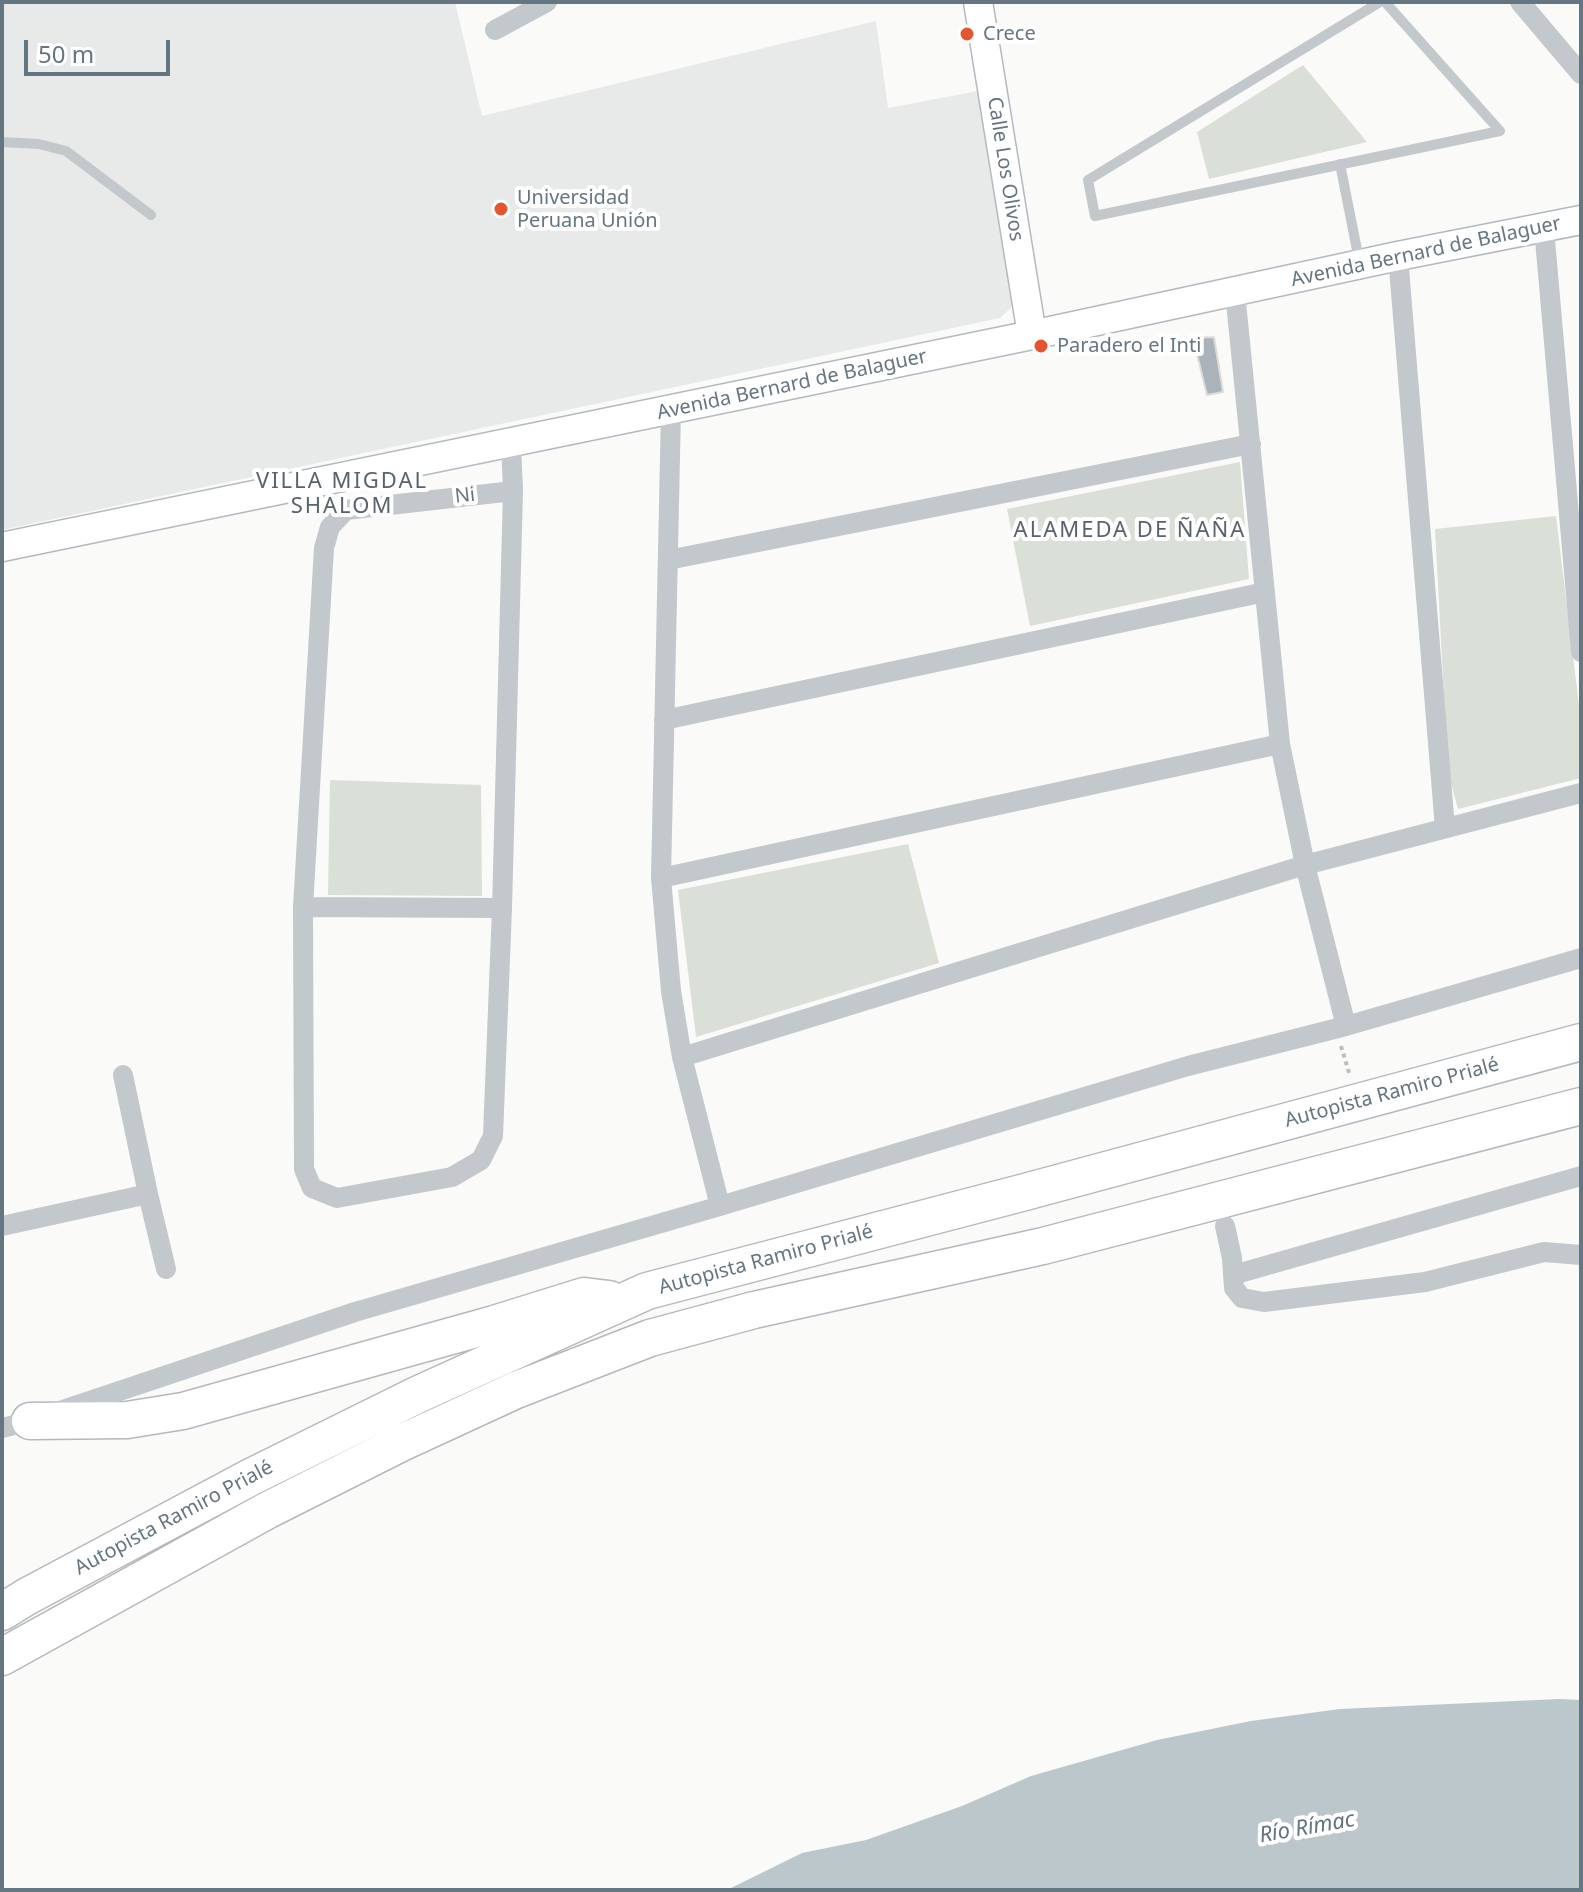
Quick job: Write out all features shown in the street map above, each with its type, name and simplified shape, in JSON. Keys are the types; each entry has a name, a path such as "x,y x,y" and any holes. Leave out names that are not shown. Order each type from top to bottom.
{"highway":[{"name":"Autopista Ramiro Prialé","path":"2,1612 109,1552 377,1414 647,1291 1581,1042"},
{"name":"Autopista Ramiro Prialé","path":"2,1657 268,1510 401,1443 516,1390 650,1338 754,1310 1043,1246 1581,1106"},
{"path":"16,1425 127,1420 183,1411 584,1296 627,1301"}],"street":[{"path":"495,30 547,2"},
{"name":"Calle Los Olivos","path":"978,2 1032,335"},
{"path":"1530,5 1578,66"},
{"name":"Avenida Bernard de Balaguer","path":"2,547 1581,220"},
{"path":"1544,228 1581,652"},
{"path":"1398,256 1445,828"},
{"path":"1235,292 1280,744 1341,1027"},
{"path":"671,410 661,878 671,991 682,1057 720,1206"},
{"path":"502,908 303,907 304,1169 312,1188 337,1198 452,1177 481,1160 493,1136 502,908 513,491 511,443"},
{"path":"668,560 1251,444"},
{"name":"Ni","path":"303,907 324,548 330,527 346,510 513,491"},
{"path":"664,720 1265,592"},
{"path":"661,878 1280,744"},
{"path":"682,1057 1305,865 1581,793"},
{"path":"16,1425 355,1312 1188,1066 1341,1027 1581,958"},
{"path":"123,1075 166,1269"},
{"path":"1233,1275 1581,1176"},
{"path":"2,1226 148,1194"},
{"path":"1225,1226 1234,1288 1242,1298 1264,1302 1425,1282 1544,1252 1581,1255"}],"lane":[{"path":"1383,2 1500,131 1095,216 1088,180 1383,2"},
{"path":"2,142 39,144 66,151 151,215"},
{"path":"1340,164 1360,264"}],"path":[{"path":"1341,1027 1359,1102"}],"shaded area":[{"name":"Universidad Peruana Unión","path":"2,2 455,2 482,116 876,21 888,108 978,91 1016,303 1000,318 2,530"},
{"path":"1303,65 1367,142 1209,179 1197,132"},
{"path":"1240,462 1249,579 1030,626 1007,509"},
{"path":"1556,516 1581,722 1581,778 1458,809 1448,772 1435,529"},
{"path":"330,780 481,785 482,896 328,895"},
{"path":"908,844 939,963 696,1037 678,890"}],"water":[{"name":"Río Rímac","path":"1581,1700 1581,1890 727,1890 802,1853 866,1840 962,1806 1031,1776 1157,1740 1251,1721 1340,1709"}],"building":[{"path":"1214,337 1223,392 1207,395 1193,338"}],"place":[{"name":"Crece","path":"967,34"},
{"name":"Universidad Peruana Unión","path":"501,209"},
{"name":"Paradero el Inti","path":"1041,346"}],"district":[{"name":"VILLA MIGDAL SHALOM","path":"342,494"},
{"name":"ALAMEDA DE ÑAÑA","path":"1130,531"}]}
